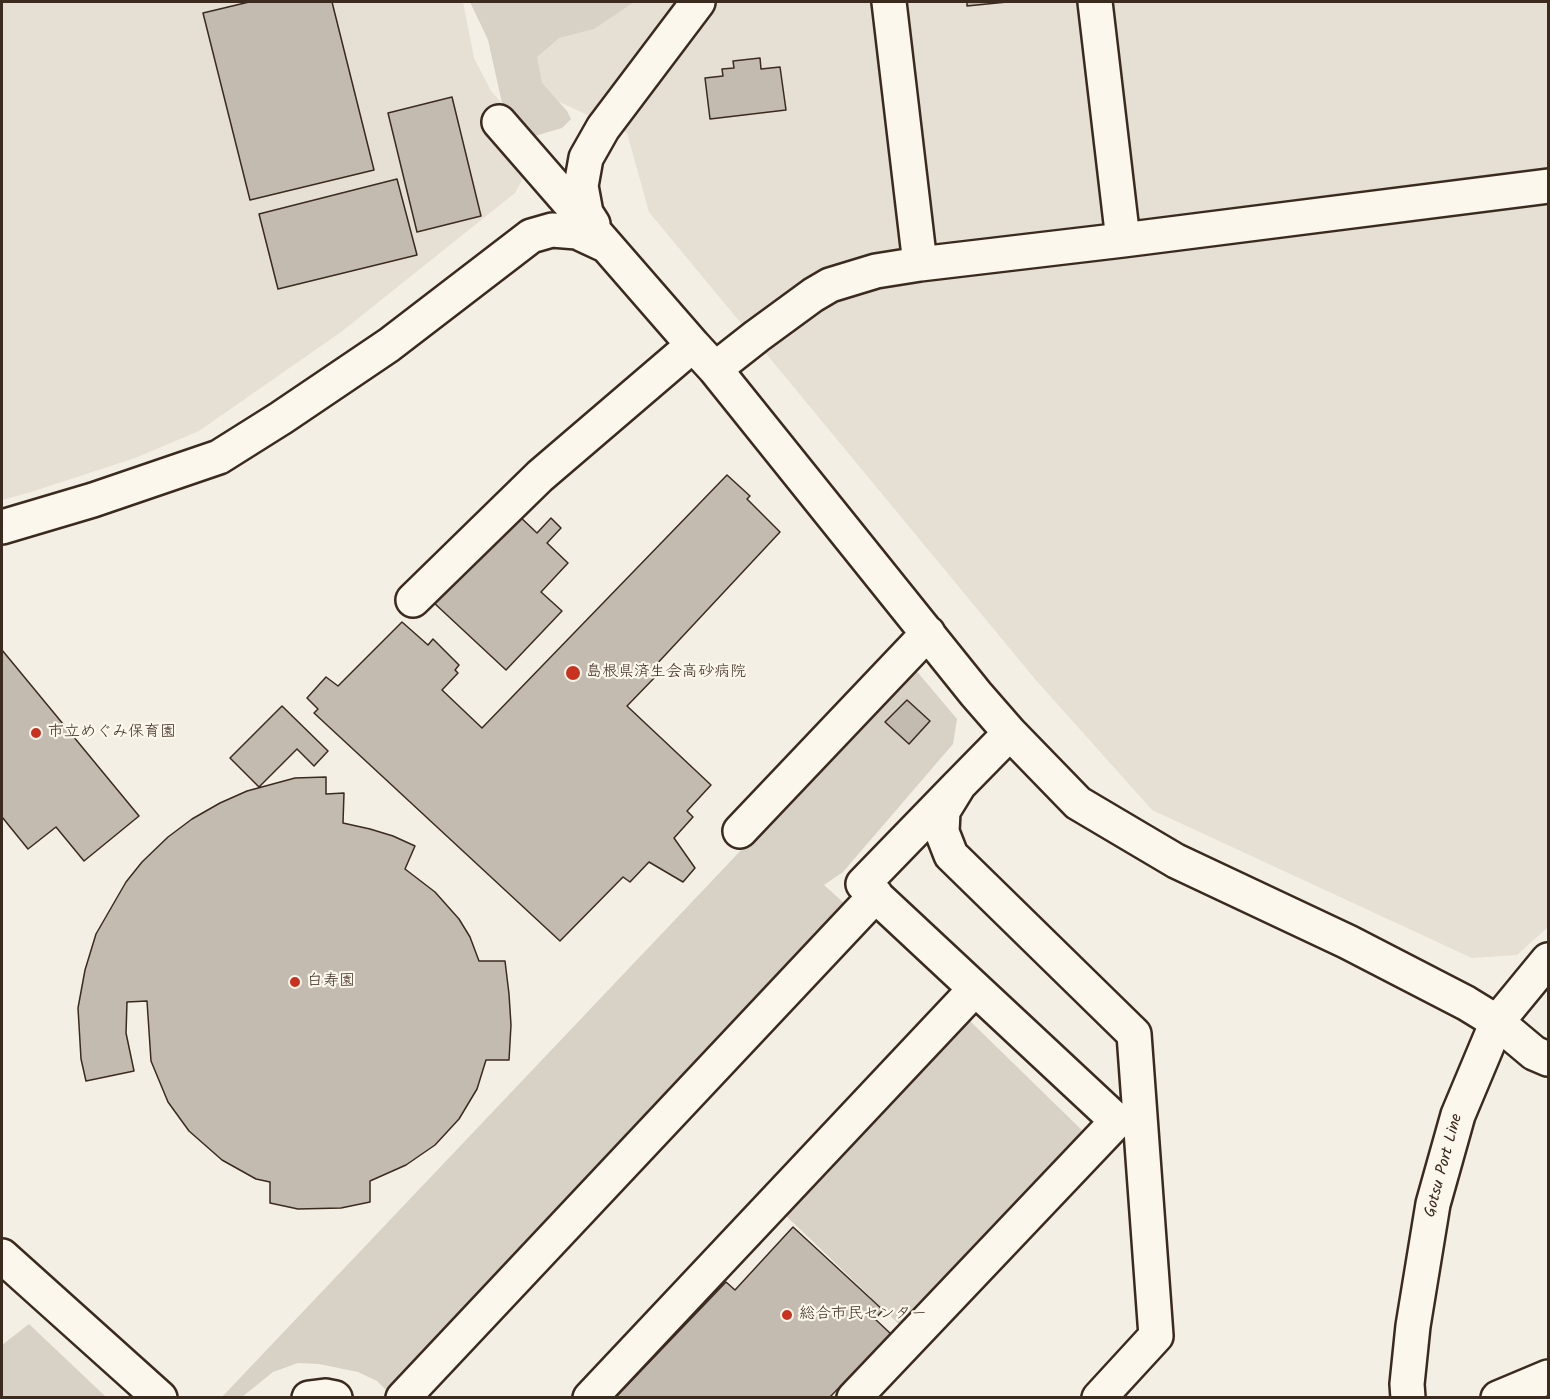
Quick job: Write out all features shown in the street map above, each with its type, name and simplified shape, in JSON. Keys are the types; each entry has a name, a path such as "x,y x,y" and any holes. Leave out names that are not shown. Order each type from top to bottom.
{"main road":[{"path":"606,246 586,213 581,186 586,158 603,128 698,2"},
{"path":"889,2 920,264"},
{"path":"1095,2 1123,240"},
{"path":"499,122 715,369 976,694 1010,733 1078,803 1176,861 1348,942 1466,1003 1497,1022 1534,1053 1548,1059"},
{"path":"715,369 813,295 830,285 876,271 1548,186"},
{"path":"2,527 93,500 219,457 389,345 531,237 552,230 577,232 606,246"},
{"path":"413,600 540,476 693,345"},
{"path":"740,831 928,633"},
{"path":"854,1398 1117,1120 863,884 1010,733"},
{"path":"959,785 943,811 942,832 951,855 1134,1034 1156,1336 1099,1398"},
{"path":"403,1398 876,895"},
{"name":"Gotsu Port Line","path":"1408,1398 1407,1384 1413,1326 1433,1204 1458,1115 1497,1022 1548,960"},
{"path":"590,1398 975,989"},
{"path":"2,1256 160,1398"},
{"path":"1498,1398 1548,1377"},
{"path":"309,1398 325,1396 335,1398"}],"shaded area":[{"path":"2,2 463,2 474,58 491,91 540,147 515,193 341,332 199,431 135,458 2,500"},
{"path":"470,2 634,2 594,29 559,38 537,57 542,83 567,111 571,119 562,128 535,136 502,103 488,40"},
{"path":"503,2 1548,2 1548,927 1517,955 1472,958 1152,810 1035,679 649,212 627,133 531,89"},
{"path":"914,668 957,719 953,744 843,872 824,885 845,904 386,1390 377,1381 358,1372 319,1364 298,1363 273,1372 242,1397 221,1398"},
{"path":"969,1020 1092,1140 906,1331 782,1212"},
{"path":"29,1324 106,1397 2,1397 2,1345"}],"building":[{"path":"249,2 332,2 374,170 250,200 203,13"},
{"path":"967,2 1007,2 967,6"},
{"path":"760,58 761,69 780,67 786,110 710,119 705,78 723,76 722,69 734,68 733,61"},
{"path":"452,97 481,216 417,232 388,113"},
{"path":"397,179 417,255 278,289 259,214"},
{"path":"727,475 750,496 747,499 780,532 653,668 658,674 627,706 711,785 687,811 693,817 674,838 695,868 683,882 649,862 630,882 623,877 560,941 314,713 318,709 307,698 326,677 338,686 402,622 428,645 433,639 459,665 455,670 458,673 442,690 482,728"},
{"path":"517,514 537,533 551,518 561,528 547,543 568,563 541,592 562,611 506,670 433,602"},
{"name":"市立めぐみ保育園","path":"2,650 139,816 84,861 56,827 28,849 2,817"},
{"path":"907,700 930,721 909,744 885,722"},
{"path":"282,706 328,751 314,766 297,749 259,787 230,758"},
{"name":"白寿園","path":"326,777 326,794 344,793 343,823 393,836 415,846 405,869 435,892 459,919 470,937 479,961 505,961 511,1025 509,1060 486,1060 477,1089 459,1119 435,1145 406,1165 370,1181 370,1202 341,1208 298,1209 270,1203 270,1182 256,1179 222,1160 189,1131 168,1102 151,1061 147,1001 127,1002 126,1033 134,1071 86,1081 81,1059 78,1008 85,970 96,934 126,882 142,862 168,837 192,819 247,791 295,778"},
{"name":"総合市民センター","path":"793,1227 883,1310 875,1319 891,1334 829,1398 615,1398 726,1282 735,1290"}],"place":[{"name":"島根県済生会高砂病院","path":"573,673"},
{"name":"市立めぐみ保育園","path":"36,733"},
{"name":"白寿園","path":"295,982"},
{"name":"総合市民センター","path":"787,1315"}]}
